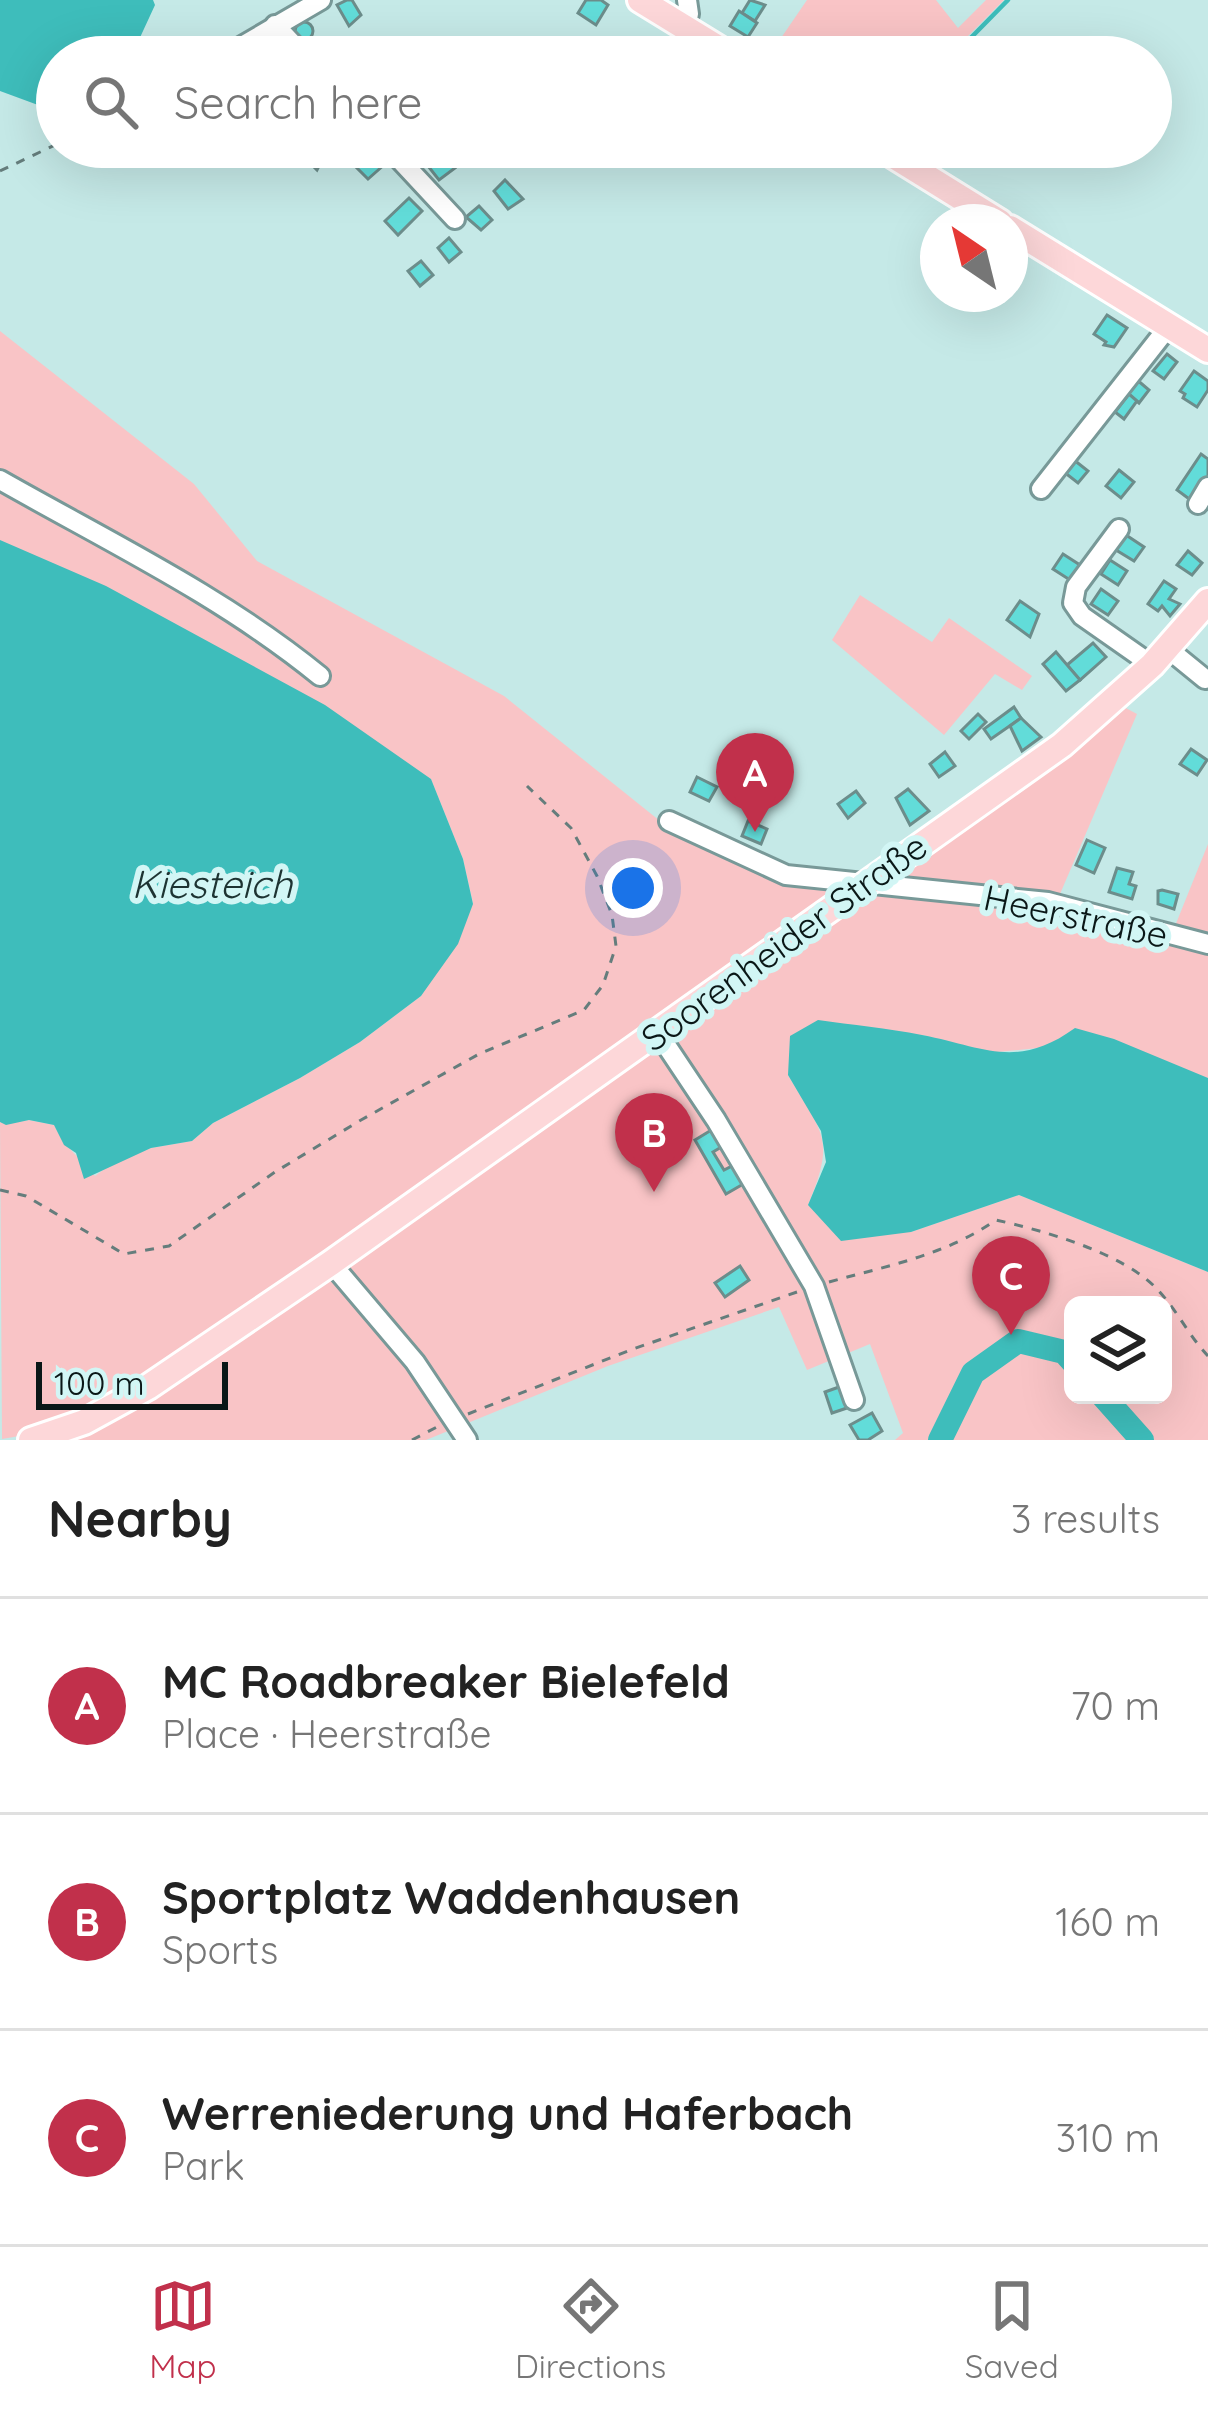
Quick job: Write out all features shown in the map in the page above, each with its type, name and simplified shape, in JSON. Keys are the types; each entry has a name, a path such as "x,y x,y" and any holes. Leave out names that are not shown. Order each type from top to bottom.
{"main road":[{"path":"640,0 699,36"},
{"path":"913,168 971,204"},
{"path":"1028,239 1208,350"},
{"name":"Soorenheider Straße","path":"31,1440 84,1422 148,1387 658,1033 1061,745 1159,656 1208,601"}],"street":[{"path":"257,36 321,0"},
{"path":"275,25 285,36"},
{"path":"408,168 455,219"},
{"path":"1041,489 1169,326"},
{"path":"0,480 219,601 320,676"},
{"path":"1119,529 1076,587 1073,603 1082,616 1205,679"},
{"name":"Heerstraße","path":"669,820 785,875 1048,902 1208,944"},
{"path":"658,1033 716,1120 814,1286 854,1400"},
{"path":"331,1263 415,1362 467,1440"}],"path":[{"path":"0,171 36,154"},
{"path":"0,1190 26,1196 124,1254 169,1246 275,1172 361,1120 479,1054 584,1010 603,985 616,946 612,915 571,828 527,786"}],"shaded area":[{"path":"807,0 936,0 958,28 986,0 1004,0 968,36 782,36"},
{"path":"0,331 194,484 257,561 504,696 680,837 778,878 851,885 495,1138 107,1404 48,1431 2,1439 0,1122 29,1120 54,1125 95,1176 151,1148 192,1141 213,1123 360,1042 421,996 473,903 463,859 431,779 0,540"},
{"path":"860,595 932,642 949,618 1032,676 1022,690 995,674 944,735 832,640"},
{"path":"1122,706 1137,714 1060,894 888,876"},
{"path":"1208,844 1208,935 1175,926"},
{"path":"867,889 1049,910 1208,953 1208,1078 1048,1047 987,1053 923,1035 788,1075 822,1137 822,1165 808,1205 911,1232 1019,1195 1208,1272 1208,1440 895,1440 903,1433 870,1344 807,1370 779,1307 608,1366 426,1440 60,1440"}],"water":[{"path":"0,0 153,0 141,36 36,36 36,104 0,91"},
{"name":"Kiesteich","path":"0,540 106,586 325,705 431,779 463,859 473,904 458,944 421,996 360,1042 213,1123 192,1141 151,1148 84,1179 76,1153 64,1145 54,1125 29,1120 0,1122"},
{"path":"818,1020 1000,1052 1035,1048 1075,1028 1208,1078 1208,1272 1019,1195 911,1232 841,1241 808,1205 826,1162 821,1131 788,1075 790,1036"}],"building":[{"path":"352,0 361,15 349,26 337,5"},
{"path":"586,0 608,5 596,25 578,13"},
{"path":"750,0 765,5 755,21 742,13"},
{"path":"739,11 757,23 749,36 730,26"},
{"path":"298,25 310,25 310,36 298,36"},
{"path":"357,168 380,168 368,179"},
{"path":"430,168 455,168 439,180"},
{"path":"505,180 523,199 508,209 494,191"},
{"path":"409,198 422,211 398,235 385,221"},
{"path":"479,206 492,220 481,230 466,217"},
{"path":"449,238 461,252 449,262 438,248"},
{"path":"421,261 433,275 420,286 408,271"},
{"path":"1107,315 1127,328 1114,347 1104,345 1094,334"},
{"path":"1167,354 1177,362 1164,379 1153,371"},
{"path":"1194,371 1208,381 1197,407 1180,391"},
{"path":"1136,379 1149,390 1139,403 1122,389"},
{"path":"1129,394 1137,401 1124,419 1115,412"},
{"path":"1201,454 1208,459 1208,477 1192,501 1177,490"},
{"path":"1074,460 1088,471 1078,483 1064,472"},
{"path":"1119,470 1134,482 1121,498 1106,486"},
{"path":"1126,535 1144,547 1134,561 1116,550"},
{"path":"1188,551 1202,563 1192,575 1177,565"},
{"path":"1063,554 1080,565 1070,580 1053,569"},
{"path":"1110,560 1127,571 1118,585 1101,574"},
{"path":"1164,581 1176,589 1169,599 1180,604 1170,616 1162,606 1158,611 1148,604"},
{"path":"1101,589 1118,601 1108,615 1091,604"},
{"path":"1020,601 1039,614 1030,637 1007,620"},
{"path":"1093,643 1106,657 1080,680 1067,665"},
{"path":"1056,652 1080,680 1066,691 1043,664"},
{"path":"1014,707 1021,718 991,739 984,729"},
{"path":"978,714 986,722 969,739 961,731"},
{"path":"1021,718 1041,737 1022,751 1010,726"},
{"path":"1191,749 1207,760 1197,775 1180,764"},
{"path":"945,752 955,766 939,777 930,764"},
{"path":"697,777 717,787 709,801 690,792"},
{"path":"908,789 929,811 910,825 896,798"},
{"path":"856,791 865,803 848,818 838,804"},
{"path":"748,821 767,829 761,844 742,836"},
{"path":"1087,840 1105,848 1094,873 1076,865"},
{"path":"1117,868 1133,872 1132,899 1109,892"},
{"path":"1162,890 1178,894 1174,909 1158,904"},
{"path":"713,1129 723,1146 713,1152 724,1170 734,1165 745,1183 726,1194 695,1140"},
{"path":"740,1266 749,1280 725,1297 715,1283"},
{"path":"839,1387 847,1408 832,1413 825,1392"},
{"path":"872,1413 882,1431 859,1440 850,1425"}],"waterway":[{"path":"973,36 1008,0"},
{"path":"940,1440 973,1373 1018,1341 1064,1352"},
{"path":"1110,1404 1142,1440"}],"place":[{"name":"MC Roadbreaker Bielefeld","path":"755,832"},
{"name":"Sportplatz Waddenhausen","path":"654,1192"},
{"name":"Werreniederung und Haferbach","path":"1011,1335"}]}
